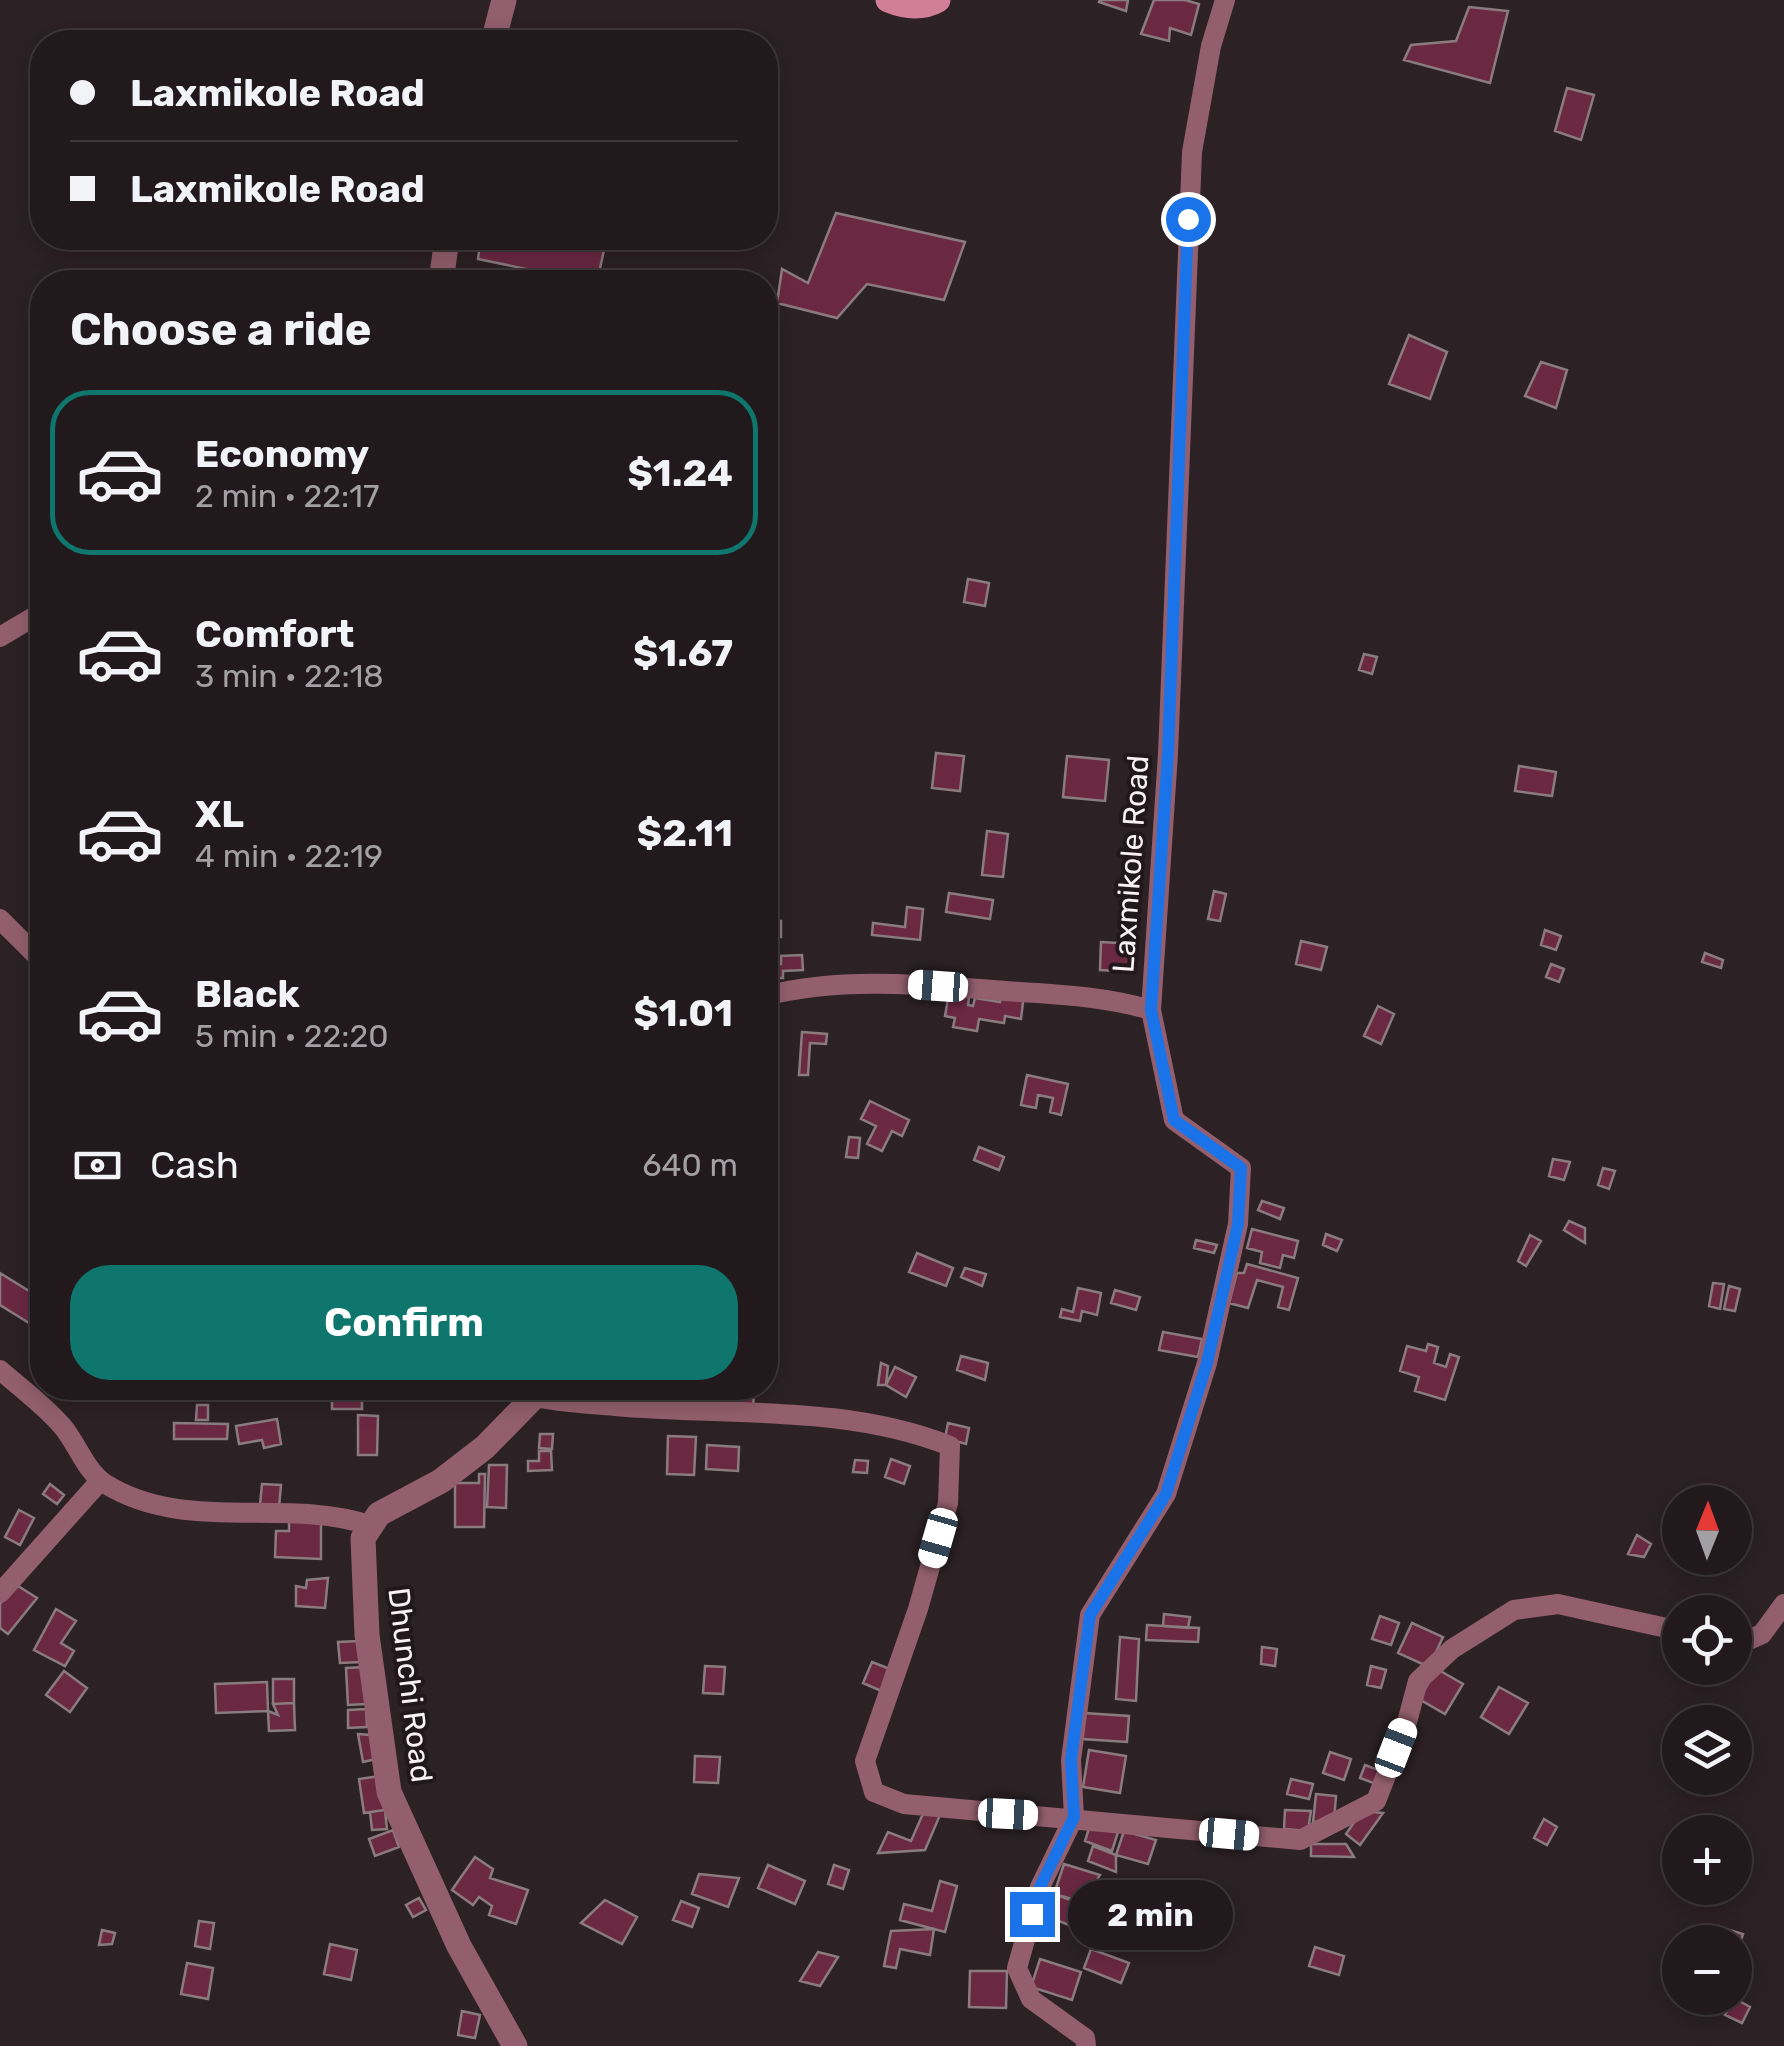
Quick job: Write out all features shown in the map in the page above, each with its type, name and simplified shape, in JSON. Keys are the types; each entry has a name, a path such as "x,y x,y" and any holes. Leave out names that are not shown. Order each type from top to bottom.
{"main road":[{"path":"888,0 910,6 929,5 938,0"}],"street":[{"path":"497,30 504,0"},
{"name":"Laxmikole Road","path":"1086,2046 1085,2038 1032,1999 1017,1968 1040,1887 1074,1817 1071,1760 1090,1615 1166,1494 1207,1363 1238,1224 1241,1168 1174,1120 1151,1010 1168,754 1192,152 1211,46 1225,0"},
{"path":"0,637 30,619"},
{"path":"0,920 30,949"},
{"path":"778,993 797,988 902,983 1115,999 1151,1010"},
{"path":"0,1370 30,1397"},
{"path":"33,1400 62,1426 100,1480 138,1500 208,1513 339,1515 369,1525 380,1514 456,1470 485,1447 529,1400"},
{"path":"596,1400 708,1413 802,1415 912,1430 950,1446 948,1503 918,1609 865,1761 874,1792 904,1804 1300,1840 1376,1801 1407,1722 1418,1680 1452,1649 1514,1610 1558,1604 1662,1626"},
{"path":"0,1593 100,1480"},
{"name":"Dhunchi Road","path":"369,1525 363,1538 367,1635 389,1792 459,1946 515,2046"},
{"path":"1752,1638 1762,1634 1784,1604"}],"building":[{"path":"1128,0 1126,11 1099,2"},
{"path":"1154,0 1199,4 1191,35 1170,28 1169,41 1141,34"},
{"path":"1469,7 1508,11 1490,83 1404,60 1411,45 1456,41"},
{"path":"1567,88 1594,95 1581,140 1555,131"},
{"path":"836,213 965,242 944,300 867,284 837,318 778,303 782,269 808,283"},
{"path":"479,250 604,250 600,270 531,270 478,259"},
{"path":"1409,335 1447,352 1430,399 1389,384"},
{"path":"1541,362 1567,370 1556,408 1525,396"},
{"path":"968,579 989,583 985,606 964,602"},
{"path":"1364,654 1377,657 1372,674 1359,670"},
{"path":"936,753 964,756 960,791 932,788"},
{"path":"1067,756 1109,760 1105,801 1063,797"},
{"path":"1519,766 1556,772 1552,796 1515,791"},
{"path":"987,831 1008,834 1003,877 982,875"},
{"path":"1214,891 1226,894 1220,921 1208,919"},
{"path":"949,893 993,900 990,919 946,912"},
{"path":"907,907 923,909 920,940 872,935 873,923 905,927"},
{"path":"1545,930 1561,936 1556,950 1541,945"},
{"path":"1301,941 1327,947 1321,970 1296,964"},
{"path":"1101,942 1136,944 1134,972 1100,970"},
{"path":"1705,953 1723,960 1721,968 1702,962"},
{"path":"802,955 803,970 783,971 783,978 778,978 781,956"},
{"path":"1551,964 1564,969 1559,982 1546,977"},
{"path":"950,987 970,990 968,1005 973,1006 975,998 1000,1002 1002,991 1024,994 1021,1019 1005,1016 1004,1023 979,1019 977,1031 953,1027 955,1018 945,1016"},
{"path":"1378,1006 1394,1014 1381,1044 1364,1036"},
{"path":"802,1032 827,1034 826,1044 810,1043 808,1075 799,1075"},
{"path":"1027,1075 1068,1084 1061,1115 1050,1112 1053,1098 1038,1095 1036,1108 1021,1105"},
{"path":"870,1101 909,1120 902,1136 892,1131 882,1151 867,1144 876,1126 861,1119"},
{"path":"849,1137 860,1138 858,1158 846,1157"},
{"path":"979,1147 1004,1157 999,1170 974,1160"},
{"path":"1553,1159 1570,1162 1564,1180 1549,1176"},
{"path":"1603,1168 1615,1171 1609,1189 1598,1185"},
{"path":"1262,1201 1284,1208 1280,1219 1258,1210"},
{"path":"1569,1221 1585,1228 1585,1243 1564,1230"},
{"path":"1252,1229 1298,1241 1294,1258 1283,1255 1280,1268 1260,1263 1262,1252 1247,1248"},
{"path":"1326,1234 1342,1240 1337,1251 1323,1245"},
{"path":"1530,1235 1541,1241 1526,1266 1518,1261"},
{"path":"1196,1240 1217,1245 1214,1253 1194,1248"},
{"path":"917,1253 953,1268 946,1286 909,1272"},
{"path":"1247,1264 1298,1278 1289,1310 1278,1307 1283,1287 1257,1280 1248,1308 1229,1303 1237,1273 1244,1273"},
{"path":"965,1268 986,1274 982,1286 961,1277"},
{"path":"0,1273 30,1292 29,1323 0,1305"},
{"path":"1713,1283 1724,1284 1720,1309 1709,1306"},
{"path":"1729,1286 1740,1289 1735,1311 1724,1309"},
{"path":"1078,1288 1101,1293 1097,1315 1082,1311 1080,1321 1060,1317 1062,1309 1073,1312"},
{"path":"1115,1290 1140,1297 1136,1310 1111,1303"},
{"path":"1163,1332 1202,1339 1198,1357 1159,1350"},
{"path":"1428,1344 1438,1347 1434,1363 1446,1367 1450,1354 1459,1357 1445,1400 1415,1391 1419,1377 1400,1371 1407,1346 1426,1351"},
{"path":"961,1356 988,1363 985,1380 957,1370"},
{"path":"881,1363 888,1366 886,1385 878,1385"},
{"path":"895,1367 916,1377 906,1397 886,1385"},
{"path":"332,1400 362,1400 362,1409 332,1409"},
{"path":"731,1400 754,1400 753,1412 731,1411"},
{"path":"197,1405 208,1405 208,1420 196,1420"},
{"path":"358,1415 378,1416 377,1455 358,1455"},
{"path":"277,1419 281,1444 264,1448 262,1440 239,1444 236,1426"},
{"path":"174,1423 228,1424 227,1439 174,1439"},
{"path":"948,1423 969,1428 966,1444 945,1438"},
{"path":"540,1434 553,1434 552,1449 539,1448"},
{"path":"668,1436 696,1437 694,1475 667,1474"},
{"path":"707,1445 739,1447 738,1471 706,1469"},
{"path":"539,1451 551,1451 552,1470 528,1471 528,1461 539,1461"},
{"path":"891,1459 910,1466 904,1484 885,1477"},
{"path":"855,1460 868,1461 867,1473 853,1472"},
{"path":"489,1465 507,1465 506,1508 487,1507"},
{"path":"479,1474 485,1474 484,1527 455,1527 455,1483 479,1483"},
{"path":"50,1484 64,1495 57,1504 43,1494"},
{"path":"262,1484 281,1485 279,1507 260,1505"},
{"path":"19,1510 34,1518 20,1545 5,1537"},
{"path":"289,1519 321,1520 321,1559 275,1557 276,1531 289,1531"},
{"path":"1637,1535 1651,1544 1644,1557 1628,1554"},
{"path":"328,1578 325,1608 296,1606 296,1586 306,1588 307,1580"},
{"path":"15,1584 37,1598 8,1634 0,1628 0,1604"},
{"path":"56,1609 76,1621 61,1643 74,1651 65,1666 34,1650"},
{"path":"1164,1614 1190,1617 1188,1628 1163,1626"},
{"path":"1380,1616 1399,1623 1391,1645 1372,1639"},
{"path":"1412,1623 1443,1637 1429,1667 1398,1653"},
{"path":"1147,1625 1199,1628 1198,1642 1146,1640"},
{"path":"1120,1637 1139,1639 1136,1701 1116,1699"},
{"path":"359,1641 361,1662 340,1663 338,1642"},
{"path":"1262,1647 1277,1649 1275,1666 1261,1664"},
{"path":"872,1662 895,1671 886,1693 863,1683"},
{"path":"705,1666 725,1667 723,1694 703,1693"},
{"path":"1371,1666 1386,1670 1381,1688 1367,1685"},
{"path":"365,1667 366,1704 348,1705 346,1668"},
{"path":"1437,1669 1463,1684 1445,1714 1419,1699"},
{"path":"64,1671 87,1688 70,1712 46,1695"},
{"path":"273,1679 294,1679 294,1703 273,1704"},
{"path":"267,1682 268,1711 216,1713 215,1684"},
{"path":"1499,1687 1528,1703 1509,1734 1481,1717"},
{"path":"294,1703 295,1730 269,1731 268,1711 278,1715 273,1704"},
{"path":"366,1709 367,1727 348,1728 348,1710"},
{"path":"1084,1713 1129,1716 1127,1742 1082,1739"},
{"path":"358,1734 371,1735 376,1759 363,1762"},
{"path":"1089,1750 1126,1756 1120,1793 1083,1787"},
{"path":"1330,1752 1351,1759 1344,1780 1323,1773"},
{"path":"695,1756 720,1757 718,1783 694,1782"},
{"path":"1365,1765 1381,1771 1376,1784 1360,1778"},
{"path":"380,1776 385,1810 364,1813 359,1779"},
{"path":"1291,1779 1313,1784 1309,1799 1287,1794"},
{"path":"1316,1794 1336,1796 1334,1820 1313,1822"},
{"path":"925,1809 940,1815 925,1850 878,1853 888,1832 911,1841"},
{"path":"385,1810 387,1829 372,1830 370,1812"},
{"path":"1285,1810 1311,1811 1308,1831 1284,1829"},
{"path":"1362,1811 1383,1813 1360,1845 1346,1834"},
{"path":"1544,1819 1557,1827 1547,1845 1534,1838"},
{"path":"1091,1822 1118,1832 1112,1851 1085,1841"},
{"path":"393,1830 399,1847 375,1856 369,1839"},
{"path":"1124,1831 1156,1840 1148,1864 1116,1855"},
{"path":"1311,1844 1346,1844 1354,1857 1311,1856"},
{"path":"1093,1846 1116,1855 1116,1872 1088,1861"},
{"path":"475,1857 493,1869 490,1878 528,1890 516,1924 489,1915 492,1906 479,1897 473,1905 452,1890"},
{"path":"1064,1864 1100,1875 1083,1902 1054,1894"},
{"path":"768,1865 805,1881 795,1904 758,1888"},
{"path":"834,1865 849,1870 843,1889 828,1884"},
{"path":"699,1874 739,1878 728,1907 692,1894"},
{"path":"940,1881 957,1886 945,1932 900,1920 904,1904 932,1911"},
{"path":"1054,1894 1090,1907 1082,1930 1046,1916"},
{"path":"419,1898 426,1910 413,1917 406,1905"},
{"path":"605,1900 637,1917 622,1944 581,1923"},
{"path":"681,1901 699,1908 692,1927 673,1920"},
{"path":"199,1921 214,1923 210,1949 195,1946"},
{"path":"934,1929 930,1955 900,1949 896,1968 884,1966 891,1931"},
{"path":"102,1930 115,1933 112,1944 99,1945"},
{"path":"330,1944 357,1950 351,1980 324,1974"},
{"path":"1315,1947 1344,1956 1339,1975 1309,1966"},
{"path":"1091,1949 1129,1963 1121,1983 1084,1968"},
{"path":"818,1952 838,1957 820,1986 800,1981"},
{"path":"1040,1959 1081,1972 1072,2000 1031,1987"},
{"path":"187,1963 213,1968 208,1999 181,1994"},
{"path":"970,1971 1007,1971 1006,2008 969,2007"},
{"path":"462,2011 480,2015 475,2038 458,2035"},
{"path":"1725,2015 1746,2015 1742,2023"}],"route":[{"path":"1032,1914 1040,1887 1074,1817 1071,1760 1090,1615 1166,1494 1207,1363 1238,1224 1241,1168 1174,1120 1151,1010 1168,754 1188,219"}]}
